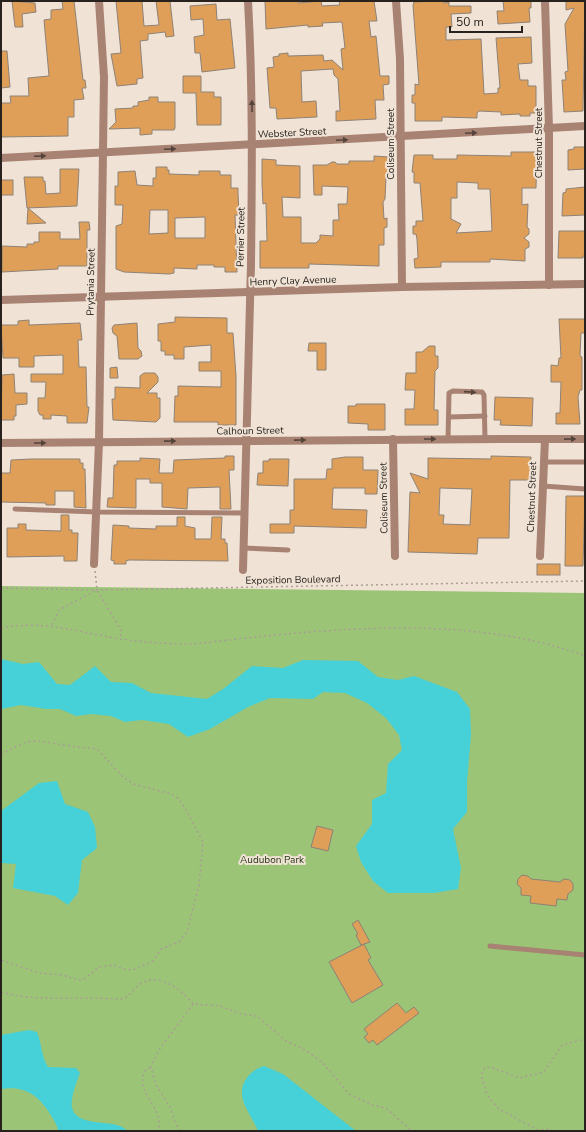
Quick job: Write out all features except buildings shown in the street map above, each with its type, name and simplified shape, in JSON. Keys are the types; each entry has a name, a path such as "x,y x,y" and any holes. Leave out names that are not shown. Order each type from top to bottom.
{"street":[{"name":"Prytania Street","path":"94,564 99,442 104,77 99,1"},
{"name":"Perrier Street","path":"243,570 247,441 252,145 251,64 248,1"},
{"name":"Coliseum Street","path":"396,1 400,59 402,287"},
{"name":"Chestnut Street","path":"545,1 550,129 549,286"},
{"name":"Webster Street","path":"1,158 585,126"},
{"name":"Henry Clay Avenue","path":"1,300 101,298 402,287 549,286 585,284"},
{"name":"Coliseum Street","path":"394,439 395,556"},
{"name":"Calhoun Street","path":"1,443 394,439 585,439"},
{"name":"Chestnut Street","path":"540,556 545,439"}],"lane":[{"path":"448,439 449,393 453,391 482,392 486,399 485,439"},
{"path":"449,417 485,416"},
{"path":"544,462 585,462"},
{"path":"543,486 585,489"},
{"path":"15,509 97,512 245,514"},
{"path":"243,548 288,550"},
{"path":"490,946 585,955"}],"path":[{"path":"94,564 97,590 121,630 122,639"},
{"name":"Exposition Boulevard","path":"1,588 97,590 585,581"},
{"path":"52,625 59,610 97,590"},
{"path":"1,628 27,624 52,625 122,639 188,644 352,629 436,630 514,636 543,642 585,656"},
{"path":"1,754 26,742 38,741 98,750 124,778 134,784 171,794 178,798 203,842 199,885 187,932 179,942 161,949 153,961 136,969 127,970 113,965 99,967 84,979 79,980 62,975 39,973 1,960"},
{"path":"1,992 14,996 53,999 124,999 142,982 159,980 176,988 187,996 193,1004 220,1006 241,1014 257,1016 286,1041 307,1051 323,1064 349,1094 373,1105 386,1108 412,1131"},
{"path":"158,1131 160,1121 158,1114 144,1091 142,1083 143,1075 146,1069 151,1067 159,1050 193,1004"},
{"path":"553,1131 547,1129 538,1130 499,1109 487,1095 482,1079 482,1071 486,1067 491,1067 519,1078 544,1072 562,1045 585,1039"},
{"path":"151,1067 156,1086 170,1107 174,1122 180,1131"}],"green space":[{"name":"Audubon Park","path":"1,586 585,593 585,1131 1,1131"}],"water":[{"path":"1,659 23,664 39,662 57,684 70,685 95,666 111,682 132,683 151,693 207,699 223,689 252,666 283,668 303,660 358,661 378,677 398,680 414,676 457,692 470,709 471,735 467,781 467,812 453,829 461,868 458,889 434,893 388,893 373,881 361,862 356,846 372,824 372,800 386,793 388,764 402,750 399,735 386,718 367,703 345,693 323,692 313,699 270,698 248,707 210,729 188,737 169,724 142,720 125,722 111,716 92,714 76,716 60,709 46,709 21,705 1,709"},
{"path":"57,781 65,804 88,812 95,827 97,848 82,860 78,893 68,905 55,896 13,888 16,864 1,863 1,811 39,783"},
{"path":"29,1030 37,1032 44,1059 48,1067 76,1068 80,1073 72,1100 72,1109 76,1115 81,1119 89,1121 120,1126 128,1131 58,1131 56,1124 37,1098 25,1091 17,1089 1,1089 1,1035"},
{"path":"264,1066 283,1074 356,1131 258,1131 244,1104 242,1088 246,1078 250,1074"}]}
